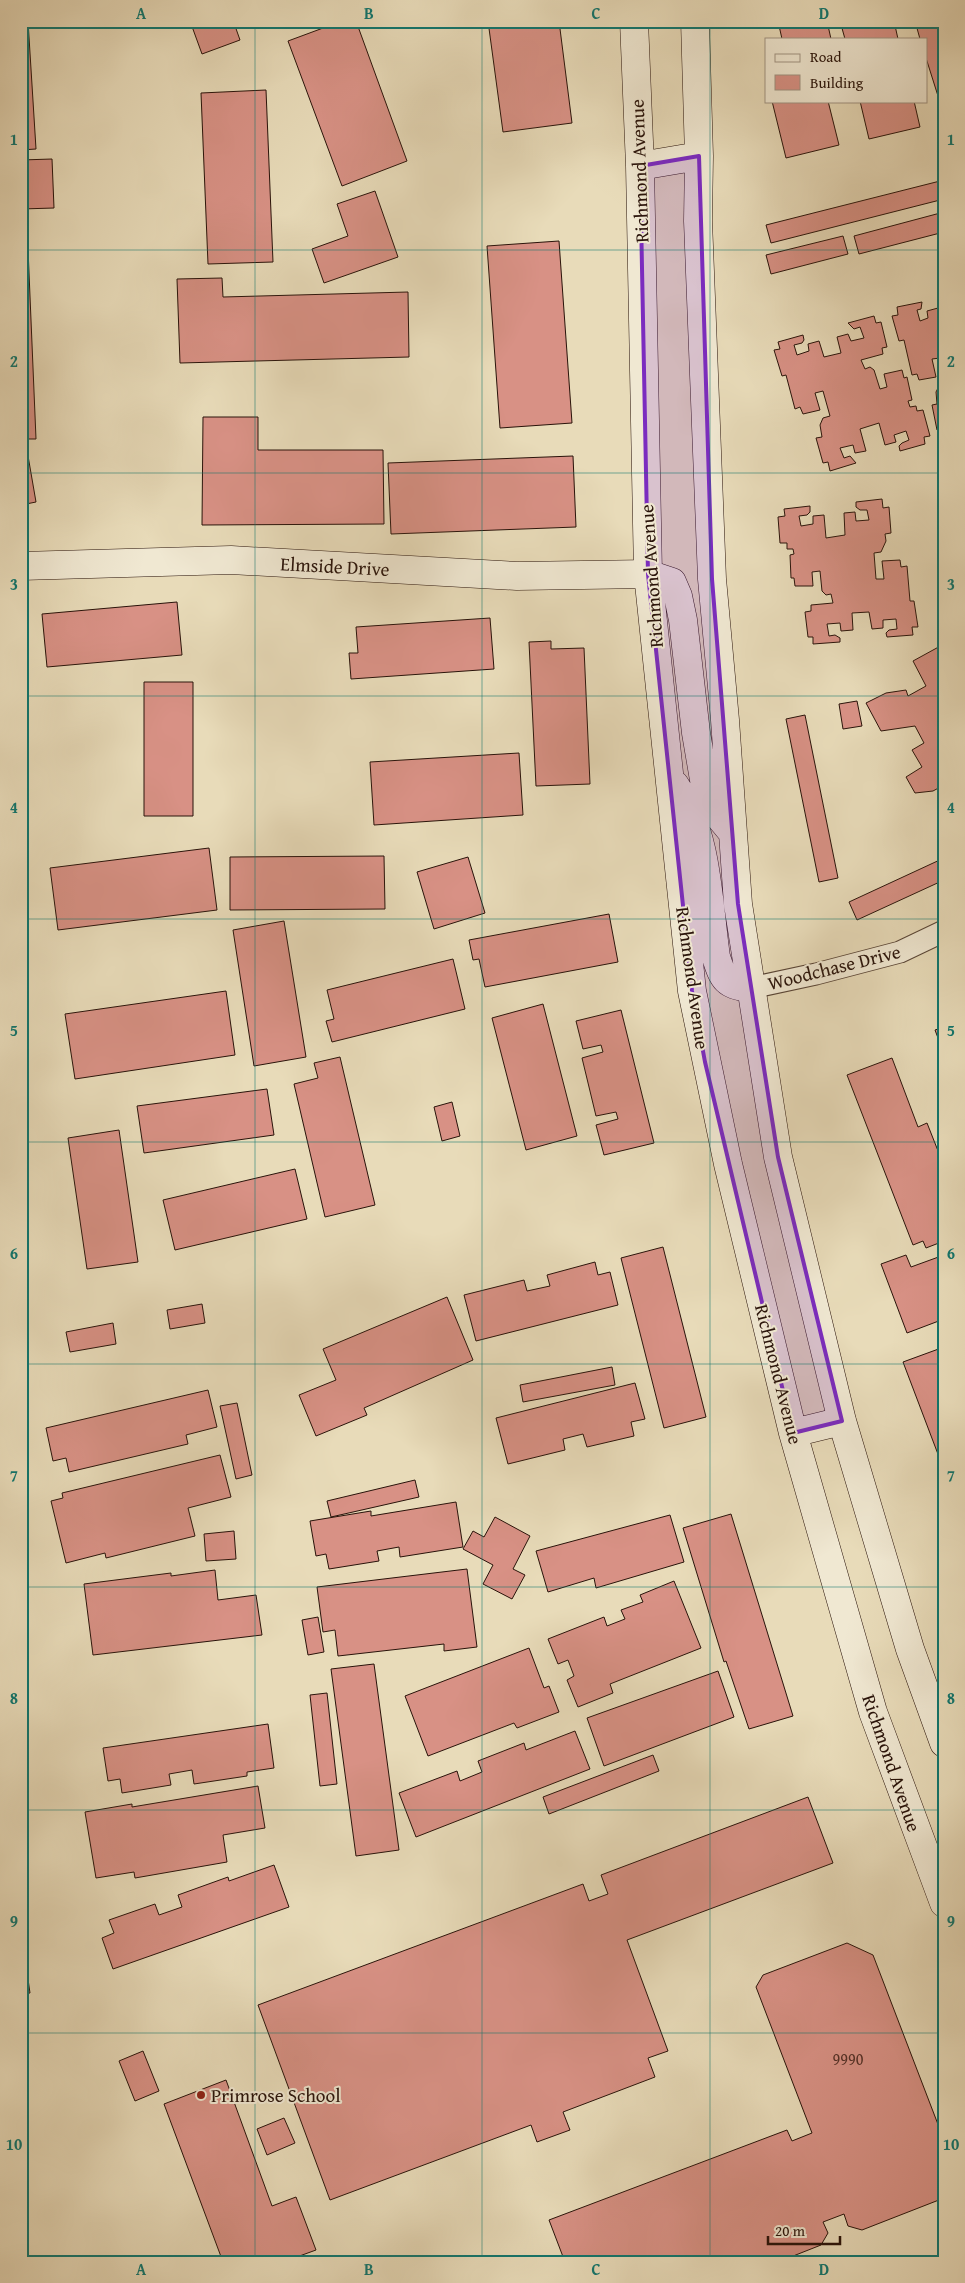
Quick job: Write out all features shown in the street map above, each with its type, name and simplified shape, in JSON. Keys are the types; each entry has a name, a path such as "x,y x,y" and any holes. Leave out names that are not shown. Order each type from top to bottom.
{"main road":[{"name":"Richmond Avenue","path":"634,21 640,166 648,574 692,990 728,1164 793,1433 873,1712 935,1851 944,1903"},
{"path":"694,21 699,156 698,220 712,579 725,720 738,904 750,988 778,1157 842,1421 910,1649 944,1743"},
{"path":"640,166 699,156"},
{"name":"Elmside Drive","path":"21,566 231,560 517,576 648,574 672,582 678,596 696,733 708,803 732,832"},
{"path":"669,776 682,795 693,819 701,846 716,957 721,973 735,987 750,988"},
{"path":"793,1433 842,1421"}],"street":[{"name":"Woodchase Drive","path":"750,988 816,974 900,952 944,930"}],"highlighted area":[{"path":"699,156 712,579 738,904 778,1157 842,1421 793,1433 705,1062 692,991 648,574 640,166"}],"building":[{"path":"21,21 28,21 36,149 21,150"},
{"path":"190,21 238,21 234,23 240,40 202,54"},
{"path":"342,21 356,21 407,161 342,186 288,41"},
{"path":"488,21 559,21 572,123 503,132"},
{"path":"778,21 827,21 831,38 782,38"},
{"path":"840,21 894,21 898,38 845,38"},
{"path":"915,21 944,21 944,115 928,64 928,38 920,38"},
{"path":"266,90 273,262 208,264 201,93"},
{"path":"772,102 828,102 839,145 786,158"},
{"path":"860,102 914,102 920,127 869,139"},
{"path":"52,159 54,208 21,209 21,160"},
{"path":"944,180 944,199 771,243 766,225"},
{"path":"375,191 398,257 324,283 312,249 348,236 337,204"},
{"path":"944,212 944,232 859,254 854,236"},
{"path":"21,225 27,225 36,439 21,439"},
{"path":"843,236 848,254 771,274 766,255"},
{"path":"559,241 572,423 500,428 487,246"},
{"path":"222,278 223,297 408,292 409,357 180,363 177,279"},
{"path":"922,302 921,309 917,310 920,321 928,318 927,311 938,308 944,324 944,374 940,358 932,359 936,377 919,380 917,374 912,375 904,340 899,341 892,316 898,315 897,307"},
{"path":"874,316 876,323 881,322 887,347 882,348 883,354 861,360 865,369 870,367 874,370 880,389 887,387 884,374 902,370 904,378 907,377 912,400 908,401 910,407 916,406 917,411 923,410 930,436 924,437 925,444 900,451 899,446 909,440 906,431 894,435 896,442 885,445 879,423 860,429 866,451 855,453 853,445 840,448 844,458 850,456 856,463 830,471 828,462 823,463 816,438 822,437 820,425 823,418 830,416 823,391 815,393 820,410 803,414 800,407 795,409 786,375 782,376 774,350 780,349 778,342 803,335 804,340 802,343 794,345 797,355 809,351 808,344 819,341 824,357 841,353 837,337 848,334 851,341 864,338 860,327 854,329 848,323"},
{"path":"944,384 944,434 943,429 937,430 932,405 937,404 936,392 939,386"},
{"path":"203,417 258,417 258,450 383,450 384,524 202,525"},
{"path":"27,450 36,502 21,505 21,451"},
{"path":"573,456 576,527 391,534 388,463"},
{"path":"882,499 883,508 889,507 891,533 885,534 886,541 881,552 874,553 876,579 884,579 882,561 900,560 901,567 907,566 910,601 914,601 918,627 912,627 913,635 887,637 886,633 889,630 897,629 896,619 883,620 883,628 872,629 869,612 852,613 853,630 841,631 840,623 827,624 829,636 835,635 840,638 840,642 813,644 813,637 808,637 805,612 811,611 811,605 833,603 831,594 826,595 822,591 820,571 812,572 813,586 795,586 794,578 791,578 790,555 794,554 793,549 787,549 787,543 780,543 778,517 785,516 784,509 810,506 810,512 807,515 799,516 801,526 813,524 813,516 824,515 826,538 845,535 844,513 855,512 856,521 869,520 867,510 860,510 856,507 856,502"},
{"path":"177,602 182,655 47,667 42,614"},
{"path":"490,618 494,669 351,679 349,653 358,653 356,627"},
{"path":"551,641 551,649 584,648 590,784 536,786 529,642"},
{"path":"944,644 944,785 933,791 915,793 906,777 922,767 912,750 924,743 915,726 881,731 866,703 886,693 906,690 908,696 926,686 913,661"},
{"path":"144,682 193,682 193,816 144,816"},
{"path":"857,701 862,726 843,729 839,704"},
{"path":"805,715 838,878 819,882 786,719"},
{"path":"519,753 523,815 374,825 370,762"},
{"path":"209,848 217,910 58,930 50,868"},
{"path":"384,856 385,909 230,910 230,857"},
{"path":"468,857 485,913 434,929 417,872"},
{"path":"944,858 944,880 857,920 849,902"},
{"path":"609,914 618,962 485,987 479,959 473,960 469,940"},
{"path":"284,921 306,1057 254,1066 233,930"},
{"path":"453,959 465,1009 332,1042 326,1021 334,1019 327,990"},
{"path":"226,991 235,1055 75,1079 65,1014"},
{"path":"543,1004 577,1136 526,1150 492,1018"},
{"path":"621,1010 654,1143 604,1155 596,1125 618,1119 616,1112 596,1116 582,1058 603,1052 601,1045 583,1049 576,1021"},
{"path":"944,1027 944,1054 935,1030"},
{"path":"340,1057 375,1205 325,1217 294,1084 318,1078 314,1063"},
{"path":"892,1058 918,1127 927,1123 944,1166 944,1217 941,1218 944,1225 944,1241 926,1248 923,1241 913,1245 847,1075"},
{"path":"267,1089 274,1135 144,1153 137,1106"},
{"path":"452,1102 460,1136 442,1141 434,1107"},
{"path":"119,1130 138,1262 87,1269 68,1138"},
{"path":"295,1169 307,1219 175,1250 163,1200"},
{"path":"663,1247 706,1417 664,1428 621,1258"},
{"path":"906,1255 911,1267 944,1255 944,1319 907,1333 881,1264"},
{"path":"595,1262 598,1275 610,1272 618,1305 476,1341 464,1295 524,1280 527,1291 550,1286 547,1275"},
{"path":"447,1297 473,1360 364,1408 367,1415 316,1436 299,1395 336,1380 323,1349"},
{"path":"202,1304 205,1323 170,1329 167,1310"},
{"path":"113,1323 116,1344 70,1352 66,1332"},
{"path":"944,1347 944,1470 903,1362"},
{"path":"612,1367 615,1385 523,1402 520,1385"},
{"path":"635,1383 645,1419 631,1422 634,1436 587,1447 583,1434 563,1439 565,1450 508,1464 496,1418"},
{"path":"208,1390 217,1427 186,1435 188,1444 69,1472 66,1458 53,1461 46,1428"},
{"path":"237,1403 252,1475 236,1479 220,1406"},
{"path":"220,1455 231,1497 188,1508 195,1536 106,1558 105,1553 66,1563 51,1501 63,1498 62,1493"},
{"path":"415,1480 419,1497 331,1517 327,1501"},
{"path":"456,1502 463,1547 400,1557 399,1547 377,1551 379,1561 329,1569 326,1554 316,1556 310,1521 371,1511 371,1516"},
{"path":"731,1514 793,1716 749,1729 726,1661 724,1662 683,1528"},
{"path":"670,1515 684,1562 596,1588 594,1578 548,1592 536,1551"},
{"path":"495,1517 530,1536 513,1569 525,1575 512,1599 483,1584 493,1565 463,1549 473,1531 484,1537"},
{"path":"234,1531 236,1559 206,1561 204,1534"},
{"path":"467,1569 477,1647 444,1651 444,1644 338,1656 335,1630 323,1632 317,1587"},
{"path":"215,1570 218,1600 256,1595 262,1635 93,1655 84,1584 171,1573 171,1576"},
{"path":"674,1581 701,1648 610,1684 613,1693 578,1707 567,1680 574,1676 568,1660 558,1664 548,1639 604,1617 607,1626 625,1619 621,1610 643,1602 640,1595"},
{"path":"318,1617 324,1652 308,1655 302,1620"},
{"path":"529,1648 544,1688 549,1686 559,1712 517,1728 514,1723 428,1756 405,1696"},
{"path":"374,1664 399,1850 356,1856 331,1669"},
{"path":"718,1671 734,1717 604,1766 587,1718"},
{"path":"327,1693 337,1784 320,1786 310,1695"},
{"path":"268,1724 274,1768 247,1772 247,1776 194,1784 192,1770 169,1774 171,1785 122,1793 120,1779 108,1781 103,1748"},
{"path":"575,1731 590,1769 416,1837 399,1793 457,1771 460,1781 482,1772 478,1761 524,1743 526,1750"},
{"path":"653,1755 659,1771 549,1814 543,1797"},
{"path":"258,1786 265,1828 223,1835 227,1862 135,1878 134,1872 96,1878 85,1812 132,1804 132,1807"},
{"path":"808,1797 833,1863 627,1940 668,2051 648,2058 655,2077 563,2112 570,2130 537,2142 531,2125 330,2200 258,2005 583,1884 589,1901 608,1894 601,1875"},
{"path":"274,1865 289,1907 113,1969 102,1938 114,1933 109,1920 155,1904 159,1915 182,1907 178,1895 228,1877 229,1881"},
{"path":"21,1930 30,1993 21,1994"},
{"path":"847,1943 873,1955 944,2140 944,2198 862,2230 848,2226 844,2214 823,2222 828,2233 821,2245 778,2262 565,2262 549,2220 787,2130 792,2141 812,2133 756,1987 763,1975"},
{"path":"143,2051 159,2091 135,2101 119,2061"},
{"path":"226,2080 272,2206 296,2197 316,2250 294,2258 295,2262 223,2262 164,2104"},
{"path":"284,2118 295,2143 267,2155 257,2129"}],"place":[{"name":"Primrose School","path":"201,2095"}]}
